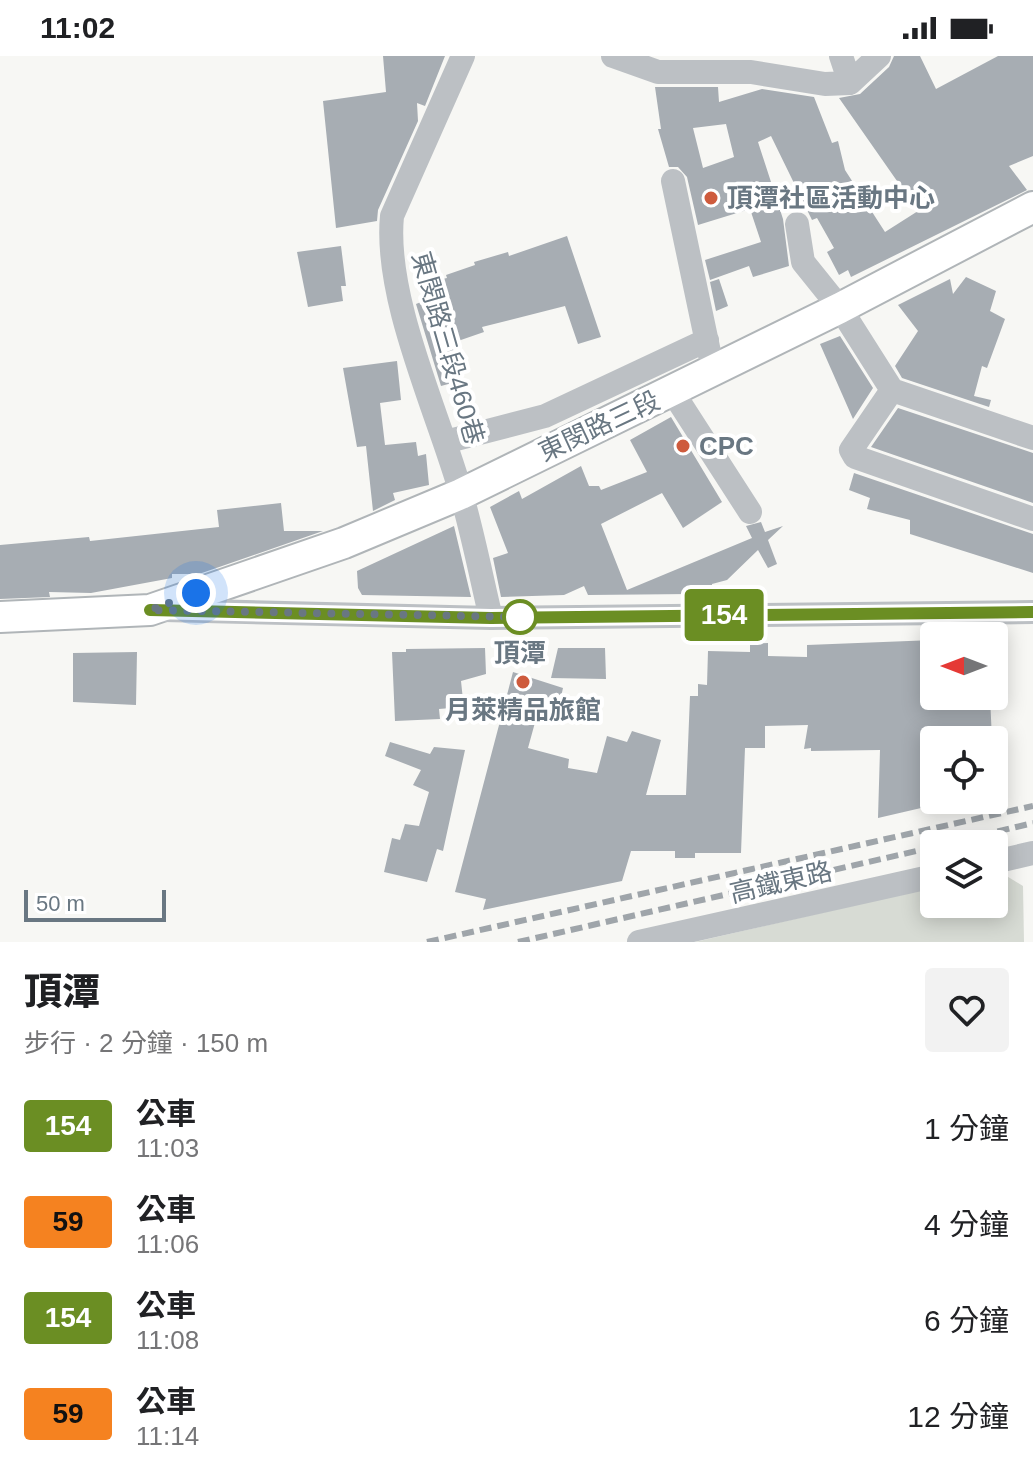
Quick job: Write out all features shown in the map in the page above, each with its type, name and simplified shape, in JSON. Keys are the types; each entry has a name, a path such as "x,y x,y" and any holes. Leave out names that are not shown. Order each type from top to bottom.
{"main road":[{"name":"東閔路三段","path":"0,617 150,610 344,543 461,494 840,308 1033,207"}],"street":[{"name":"東閔路三段460巷","path":"463,56 392,216 390,238 396,285 461,494 491,618"},
{"path":"613,56 658,72 738,64 825,84 850,83 879,56"},
{"path":"841,56 850,83"},
{"path":"673,181 713,370"},
{"path":"797,224 803,262 840,308 892,390 1033,438"},
{"path":"445,442 545,416 707,340"},
{"path":"892,390 851,450 855,457 1033,519"},
{"path":"672,391 750,512"},
{"path":"150,610 491,618 1033,612"},
{"path":"1008,859 1033,853"},
{"name":"高鐵東路","path":"639,942 920,879"}],"shaded area":[{"path":"1008,877 1023,886 1024,942 695,942 920,890 920,918 1008,918"}],"building":[{"path":"383,56 445,56 425,106 417,103 418,121 378,210 377,221 336,228 323,101 386,92"},
{"path":"894,56 920,56 936,89 998,56 1033,56 1033,156 1009,166 1027,190 851,277 848,270 839,275 827,252 834,248 817,218 812,220 771,136 758,142 783,219 789,266 753,277 749,266 710,280 705,260 761,242 750,209 698,225 687,177 678,167 669,167 658,129 661,129 655,87 718,87 719,102 762,89 814,97 832,143 838,141 845,170 885,232 918,211 839,98 860,94 889,67","holes":["726,124 734,157 703,168 693,128"]},
{"path":"567,236 601,337 578,344 565,306 482,327 484,332 458,341 463,356 447,363 452,383 441,386 416,304 426,300 420,284 447,278 446,275 475,265 474,262 508,252 509,256"},
{"path":"341,246 346,286 341,286 343,301 308,307 297,252"},
{"path":"966,277 996,291 990,311 1005,319 987,368 982,366 974,396 991,400 989,407 902,378 895,366 918,331 898,305 950,279 953,294"},
{"path":"719,279 728,306 716,311 710,282"},
{"path":"840,336 873,388 853,419 820,344"},
{"path":"397,361 401,400 380,403 385,445 416,442 418,456 426,454 429,485 393,493 395,500 373,511 366,446 357,447 343,368"},
{"path":"898,408 1033,453 1033,503 871,447"},
{"path":"671,417 722,502 683,528 662,493 601,524 627,590 752,538 746,526 761,522 765,532 783,526 768,540 777,564 768,568 758,550 727,580 712,584 712,589 692,590 691,594 588,595 584,586 564,595 501,597 493,558 508,553 490,507 519,491 522,499 581,466 589,486 599,486 601,490 647,472 630,440"},
{"path":"854,473 1033,534 1033,573 910,534 910,520 867,509 870,498 849,490"},
{"path":"281,503 284,531 323,531 199,574 172,574 172,578 91,593 49,592 50,597 0,599 0,545 89,537 90,541 219,527 217,510"},
{"path":"454,526 471,597 362,595 358,588 357,571"},
{"path":"920,641 920,710 991,710 991,726 920,726 920,808 878,818 880,750 811,751 811,748 804,749 808,725 765,726 765,748 745,748 741,853 695,853 695,858 675,858 675,851 631,851 622,881 483,910 486,899 455,892 513,672 563,688 558,710 539,708 528,748 569,759 568,768 597,773 607,736 627,742 632,731 661,740 646,795 686,795 690,696 698,696 698,684 707,685 708,651 750,652 750,644 768,643 768,656 807,657 807,645"},
{"path":"485,648 486,674 461,681 463,700 451,700 451,708 439,709 440,719 395,721 392,652"},
{"path":"558,648 605,648 606,679 551,678"},
{"path":"137,652 136,705 73,702 73,653"},
{"path":"390,742 430,754 434,747 465,750 443,851 437,849 427,882 384,872 392,838 400,840 405,824 419,826 429,792 413,785 421,770 385,756"}],"railway":[{"path":"427,942 1033,806"},
{"path":"1004,830 1033,823"},
{"path":"518,942 920,850"}],"bus line":[{"name":"154","path":"150,610 491,618 1033,612"}],"place":[{"name":"頂潭社區活動中心","path":"711,198"},
{"name":"CPC","path":"683,446"},
{"name":"頂潭","path":"520,617"},
{"name":"月萊精品旅館","path":"523,682"}],"route":[{"path":"196,593 150,610 523,617 520,617"}]}
